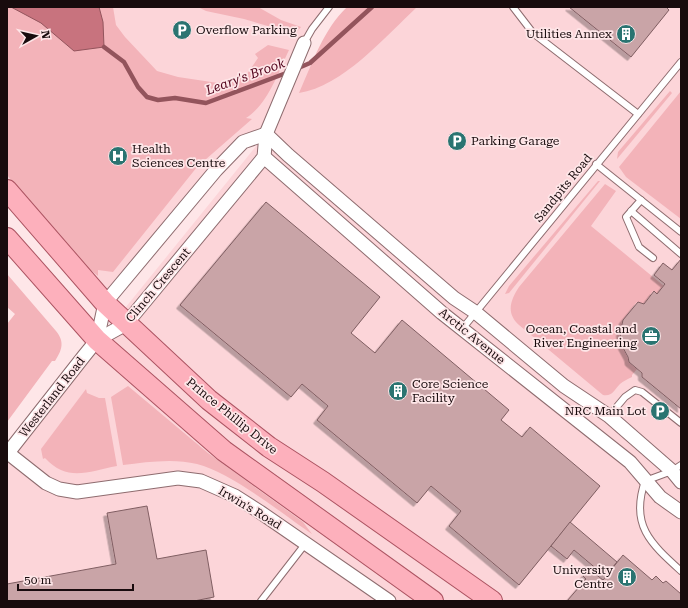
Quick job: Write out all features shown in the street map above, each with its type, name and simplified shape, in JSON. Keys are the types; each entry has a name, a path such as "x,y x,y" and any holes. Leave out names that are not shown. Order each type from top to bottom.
{"main road":[{"name":"Prince Phillip Drive","path":"7,190 105,303 210,400 269,447 323,482 492,601"},
{"path":"7,238 97,340 224,451 433,601"}],"street":[{"path":"264,157 266,134 304,43"},
{"path":"97,340 105,303 216,170 243,142 266,134"},
{"name":"Arctic Avenue","path":"266,134 288,155 454,298 475,312 564,386 610,416 677,468 681,482"},
{"name":"Arctic Avenue","path":"264,157 442,313 630,462 660,497 681,512"},
{"name":"Clinch Crescent","path":"97,340 126,324 264,157"},
{"name":"Westerland Road","path":"7,453 97,340"},
{"name":"Irwin's Road","path":"7,453 46,483 59,490 77,492 178,478 200,481 235,496 306,543 388,601"}],"lane":[{"path":"304,43 312,29 329,7"},
{"path":"513,7 533,33 638,114"},
{"name":"Sandpits Road","path":"462,329 681,62"},
{"path":"596,164 681,232"},
{"path":"641,200 626,217 639,247 654,258"},
{"path":"631,211 681,254"},
{"path":"610,416 625,397 635,390 642,392 681,423"},
{"path":"677,468 645,481 639,498 638,513 656,549 681,571"},
{"path":"261,601 306,543"}],"shaded area":[{"path":"7,7 329,7 319,19 293,70 310,63 372,7 681,7 681,601 7,601 7,454 265,135 243,142 105,303 7,190"},
{"name":"Health Sciences Centre","path":"7,7 113,7 116,25 125,37 157,71 178,77 218,83 247,74 258,58 255,54 268,45 289,50 272,87 260,105 246,118 252,119 197,167 113,272 98,270 98,276 88,268 7,175"},
{"path":"11,7 99,7 103,22 104,47 74,51 41,23"},
{"path":"198,7 258,7 281,20 301,27 295,34 244,19 206,11"},
{"path":"347,7 417,7 362,59 347,71 315,89 299,93 325,36 331,26"},
{"path":"670,91 672,93 617,159 618,152"},
{"path":"681,91 681,219 626,177 619,167"},
{"path":"598,181 600,181 509,293 505,294 509,286"},
{"path":"605,184 616,191 591,226 664,286 657,294 653,291 644,304 637,302 626,317 621,329 621,341 629,362 637,369 632,377 621,383 609,395 603,395 519,325 512,316 511,311 513,297 519,287"},
{"path":"7,274 56,331 61,339 62,346 55,361 52,361 7,422 7,324 15,314 7,307"},
{"path":"128,386 208,453 303,522 312,534 241,485 211,469 197,464 179,461 160,461 123,465 111,397"},
{"path":"86,389 87,393 99,398 105,398 117,466 88,472 71,473 54,466 45,458 43,459 41,449"}],"building":[{"name":"Utilities Annex","path":"569,7 666,7 669,10 631,57"},
{"name":"Core Science Facility","path":"266,202 380,297 351,333 375,353 402,320 509,410 501,420 522,437 530,427 600,486 519,585 449,526 461,511 431,486 417,503 317,420 328,406 302,384 291,397 180,305"},
{"name":"Ocean, Coastal and River Engineering","path":"681,259 681,409 642,377 642,373 629,362 622,346 620,333 623,320 638,302 644,304 654,291 657,294 665,284 654,275 663,263 672,270"},
{"path":"147,506 157,559 206,550 214,597 194,601 7,601 7,584 116,564 107,513"},
{"path":"570,522 617,562 605,576 574,550 567,559 551,546"},
{"name":"University Centre","path":"623,555 652,580 656,576 663,583 666,581 681,594 681,601 567,601 586,579 583,576 589,569 603,580"}],"waterway":[{"name":"Leary's Brook","path":"296,69 310,63 372,7"},
{"name":"Leary's Brook","path":"104,47 124,62 138,87 147,97 158,100 175,98 206,103 289,72"}],"place":[{"name":"Overflow Parking","path":"182,30"},
{"name":"Utilities Annex","path":"626,34"},
{"name":"Parking Garage","path":"457,141"},
{"name":"Health Sciences Centre","path":"118,156"},
{"name":"Ocean, Coastal and River Engineering","path":"651,336"},
{"name":"Core Science Facility","path":"398,391"},
{"name":"NRC Main Lot","path":"660,411"},
{"name":"University Centre","path":"627,577"}]}
